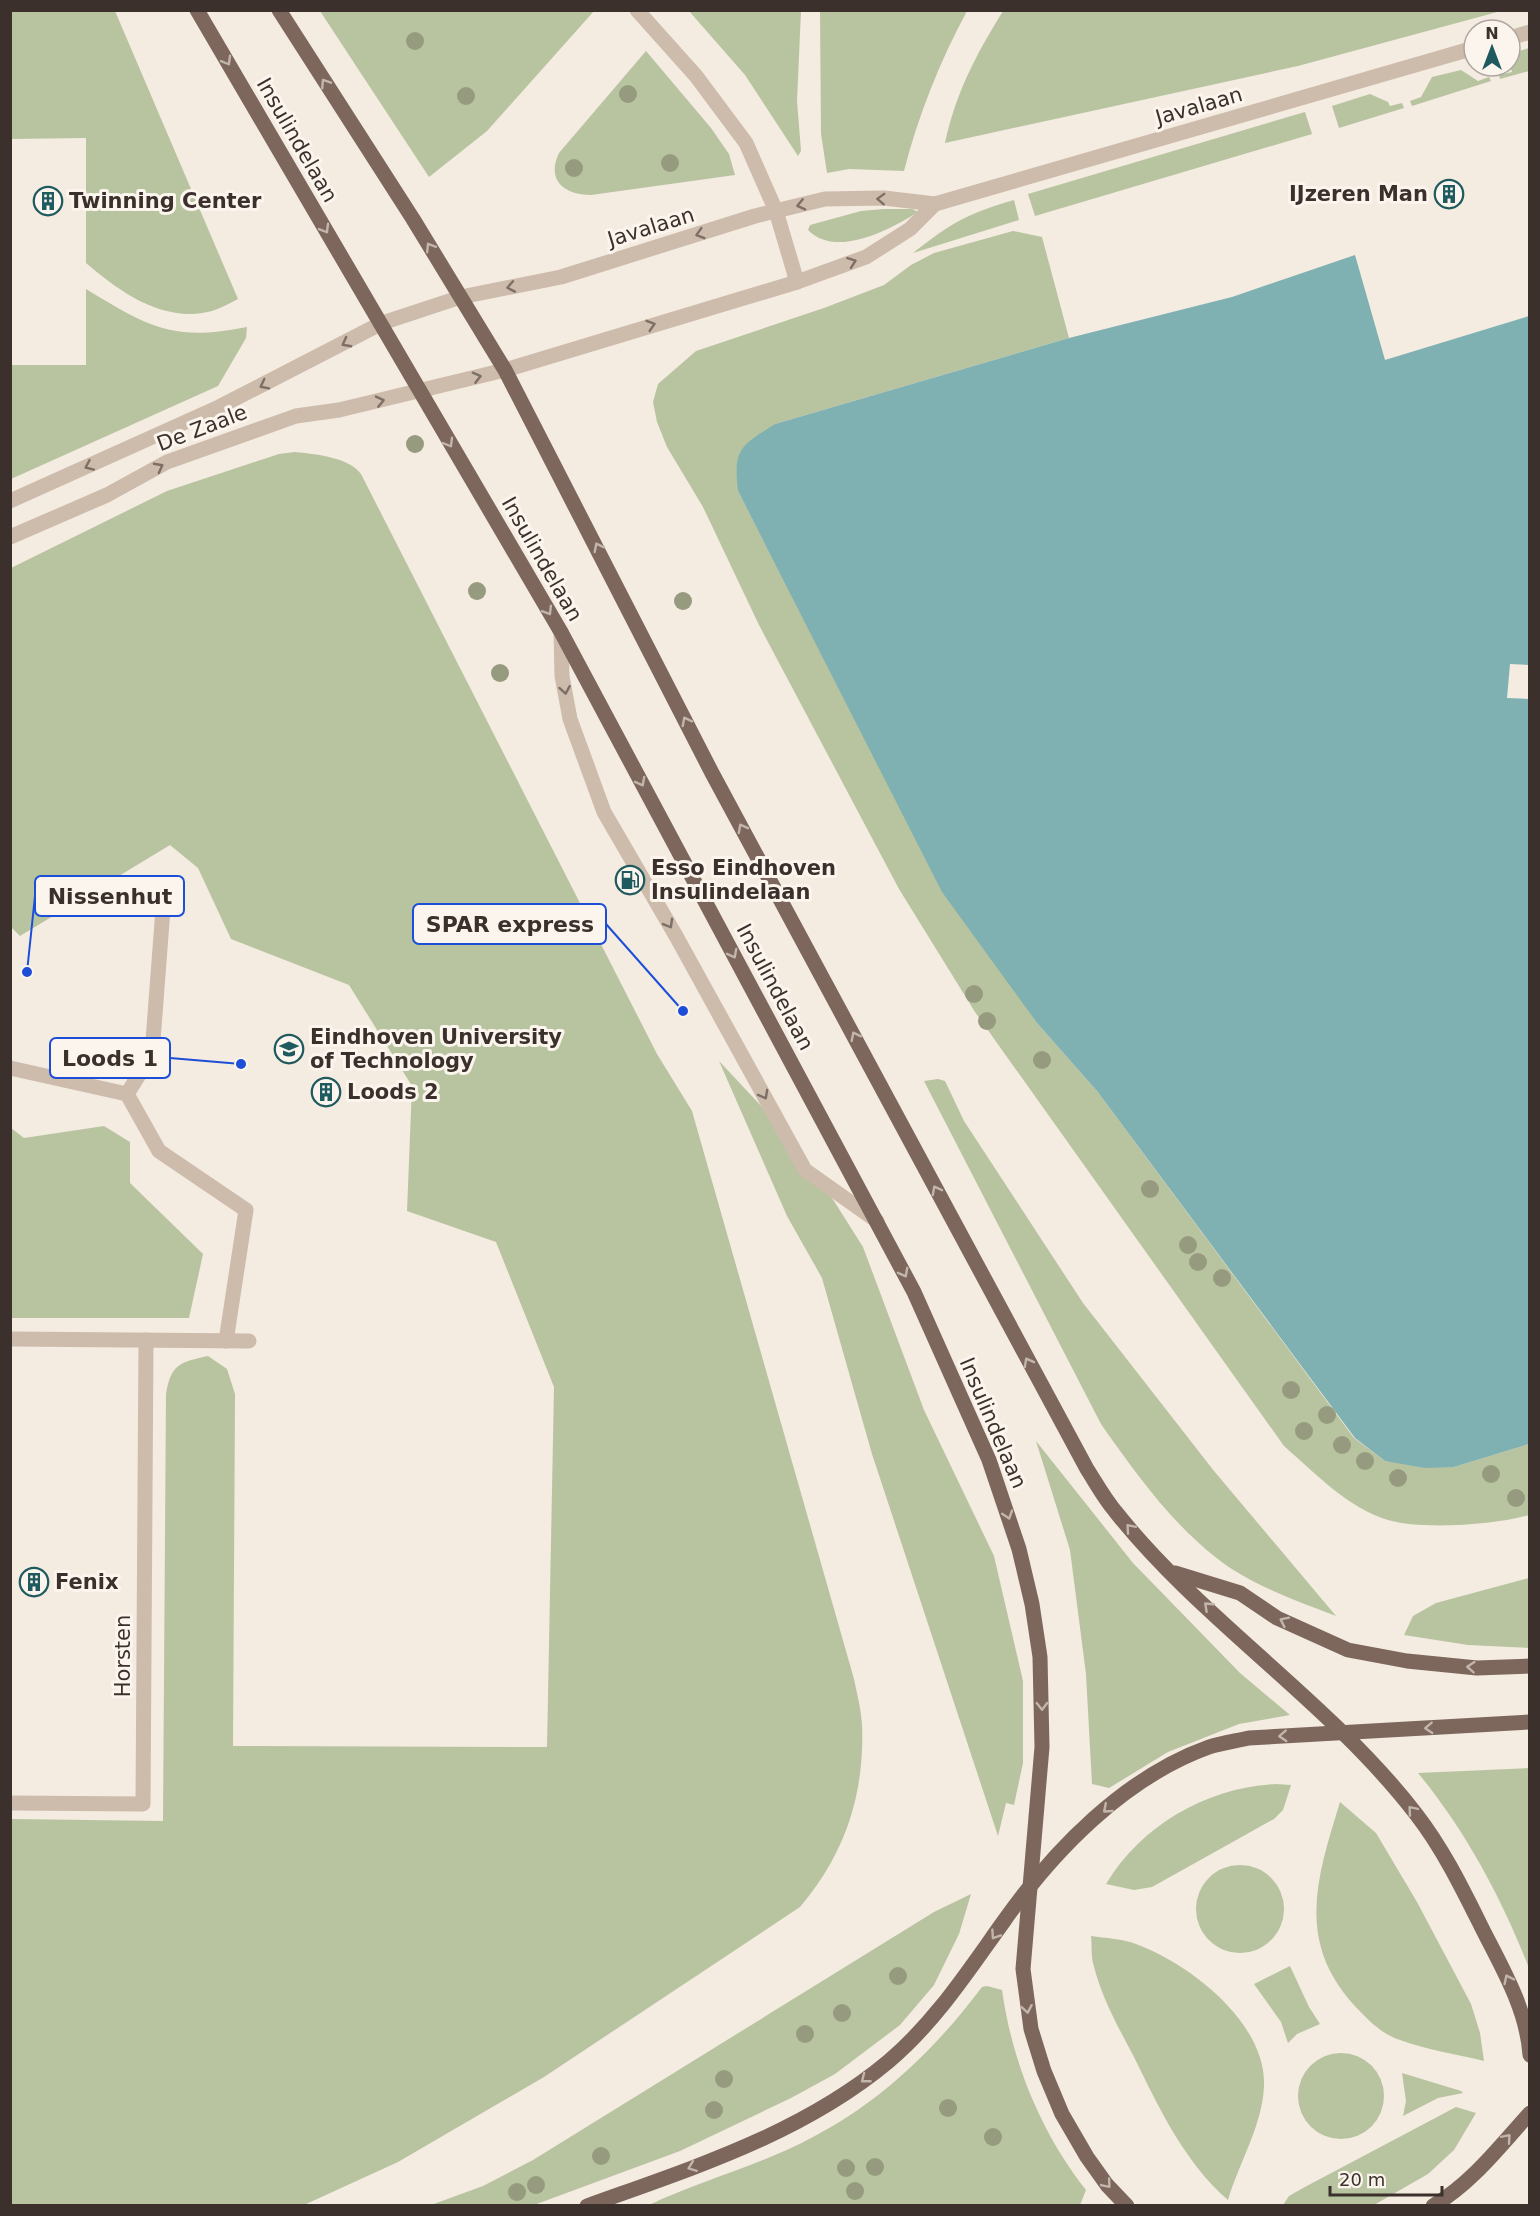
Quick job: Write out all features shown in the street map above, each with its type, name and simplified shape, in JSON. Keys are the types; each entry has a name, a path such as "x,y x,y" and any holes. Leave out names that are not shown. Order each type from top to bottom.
{"main road":[{"name":"Insulindelaan","path":"197,10 561,632 914,1292 989,1460 1022,1560 1034,1614 1042,1691 1042,1747 1023,1969 1031,2029 1040,2061 1062,2114 1087,2157 1107,2185 1127,2205"},
{"path":"279,10 505,370 712,773 1053,1410 1114,1510 1170,1571 1341,1733 1416,1814 1453,1872 1511,1986 1523,2019 1530,2055"},
{"path":"1170,1571 1240,1593 1278,1618 1348,1650 1407,1661 1477,1668 1530,1666"},
{"path":"587,2205 753,2143 813,2114 859,2085 918,2034 956,1991 1030,1888 1079,1834 1120,1798 1178,1761 1210,1747 1249,1738 1530,1722"},
{"path":"1433,2205 1450,2196 1471,2177 1530,2113"}],"street":[{"path":"637,10 696,76 746,143 776,211 796,282"},
{"name":"Javalaan","path":"382,323 461,297 561,277 776,211 825,199 884,198 935,204 1462,51"},
{"name":"Javalaan","path":"420,392 505,370 796,282 866,257 909,229 935,204"},
{"name":"De Zaale","path":"10,501 219,407 382,323"},
{"name":"De Zaale","path":"10,537 108,495 167,462 286,420 420,392"},
{"path":"561,632 562,676 570,719 604,812 676,936 805,1170 877,1221"},
{"path":"128,1094 152,1054 163,909"},
{"path":"10,1068 128,1094 159,1151 246,1210 226,1341"},
{"path":"10,1340 249,1341"},
{"name":"Horsten","path":"10,1803 143,1804 146,1340"}],"green space":[{"path":"11,10 115,11 238,299 212,311 194,314 160,309 144,303 113,285 86,263 86,138 11,139"},
{"path":"1003,10 1501,11 1475,18 1462,18 1462,22 1298,66 945,143 961,90"},
{"path":"320,11 594,11 487,131 429,177"},
{"path":"689,11 801,11 797,101 801,151 798,156 745,75"},
{"path":"820,11 967,11 931,89 904,171 849,169 827,173 821,134"},
{"path":"1529,48 1529,71 1522,73 1522,50"},
{"path":"646,51 711,128 729,154 735,175 591,195 566,189 556,178 555,171 559,153"},
{"path":"1461,70 1462,78 1473,78 1478,81 1490,78 1491,81 1412,106 1410,101 1421,97 1432,77"},
{"path":"1370,94 1388,102 1390,106 1402,103 1404,108 1339,128 1332,106"},
{"path":"1305,112 1312,134 1035,216 1028,194"},
{"path":"1014,200 1019,220 913,253 960,220"},
{"path":"912,209 918,212 879,233 848,242 833,242 820,238 808,230 810,225 861,211"},
{"path":"1013,231 1042,237 1069,338 775,424 738,491 807,625 1006,978 1037,1023 1097,1091 1354,1438 1385,1461 1454,1467 1529,1444 1529,1515 1479,1524 1459,1525 1420,1525 1388,1520 1359,1507 1346,1498 1284,1446 975,1012 899,889 759,625 703,507 667,447 657,422 653,402 658,384 696,351 824,308 884,285 911,265 934,253"},
{"path":"86,289 127,313 162,328 199,333 247,327 246,338 218,386 11,479 11,365 86,365"},
{"path":"295,452 340,460 361,474 657,1054 692,1111 854,1679 862,1724 860,1775 856,1799 840,1844 816,1887 800,1907 544,2077 398,2162 304,2205 11,2205 11,1819 163,1821 166,1394 171,1376 178,1366 190,1360 208,1356 227,1369 235,1394 233,1746 547,1747 554,1387 496,1242 407,1211 412,1086 349,985 231,939 198,868 170,845 20,936 11,927 11,568 167,491 279,454"},
{"path":"719,1061 764,1109 834,1201 863,1247 924,1410 994,1556 1023,1681 1023,1763 1014,1805 1006,1803 998,1836 872,1454 822,1278 787,1216"},
{"path":"938,1079 945,1081 964,1121 1083,1303 1214,1471 1336,1616 1272,1590 1227,1566 1182,1527 1126,1459 1101,1424 924,1081"},
{"path":"104,1126 130,1142 130,1183 203,1254 189,1318 11,1318 11,1128 24,1138"},
{"path":"1036,1441 1133,1563 1240,1673 1290,1715 1239,1724 1168,1752 1109,1788 1092,1784 1086,1674 1070,1550"},
{"path":"1529,1578 1529,1648 1468,1645 1404,1635 1413,1616 1436,1603"},
{"path":"1530,1768 1529,1968 1495,1891 1481,1866 1452,1818 1418,1773"},
{"path":"1276,1784 1291,1785 1283,1810 1274,1819 1152,1887 1134,1890 1106,1884 1138,1844 1157,1827 1179,1813 1202,1801 1226,1793"},
{"path":"1340,1802 1376,1833 1417,1902 1471,2004 1480,2033 1484,2061 1421,2047 1386,2034 1353,2004 1335,1980 1323,1955 1316,1906 1325,1855"},
{"path":"1240,1865 1257,1869 1271,1878 1280,1892 1284,1909 1280,1926 1271,1940 1257,1949 1240,1953 1223,1949 1209,1940 1200,1926 1196,1909 1200,1892 1209,1878 1223,1869"},
{"path":"971,1894 959,1934 934,1985 900,2025 835,2074 791,2098 680,2151 534,2205 431,2205 483,2186 533,2160 934,1912"},
{"path":"1091,1936 1136,1944 1179,1966 1221,1999 1239,2019 1253,2040 1262,2063 1264,2087 1262,2102 1255,2130 1228,2200 1212,2185 1185,2151 1152,2094 1100,1987 1093,1963"},
{"path":"1290,1966 1309,2007 1320,2024 1297,2034 1288,2043 1281,2022 1254,1984"},
{"path":"982,1987 1002,1990 1013,2044 1031,2096 1055,2145 1086,2190 1080,2205 649,2205 773,2156 838,2123 885,2090 927,2052"},
{"path":"1341,2053 1357,2057 1371,2066 1380,2080 1384,2096 1380,2112 1371,2126 1357,2135 1341,2139 1325,2135 1311,2126 1302,2112 1298,2096 1302,2080 1311,2066 1325,2057"},
{"path":"1402,2073 1463,2093 1438,2098 1403,2116 1406,2101"},
{"path":"1456,2107 1476,2113 1454,2150 1428,2174 1374,2205 1283,2205 1289,2196 1303,2188"}],"water":[{"name":"IJzeren Man","path":"1355,255 1385,360 1529,316 1529,1444 1454,1467 1425,1468 1385,1461 1355,1438 1097,1091 1037,1023 942,892 738,491 737,465 742,450 754,438 775,424 1069,338 1232,297"}],"pier":[{"path":"1510,664 1529,665 1529,699 1507,698"}],"place":[{"name":"IJzeren Man","path":"1449,194"},
{"name":"Twinning Center","path":"48,201"},
{"name":"Esso Eindhoven Insulindelaan","path":"630,880"},
{"name":"Nissenhut","path":"27,972"},
{"name":"SPAR express","path":"683,1011"},
{"name":"Eindhoven University of Technology","path":"289,1049"},
{"name":"Loods 1","path":"241,1064"},
{"name":"Loods 2","path":"326,1092"},
{"name":"Fenix","path":"34,1582"}]}
